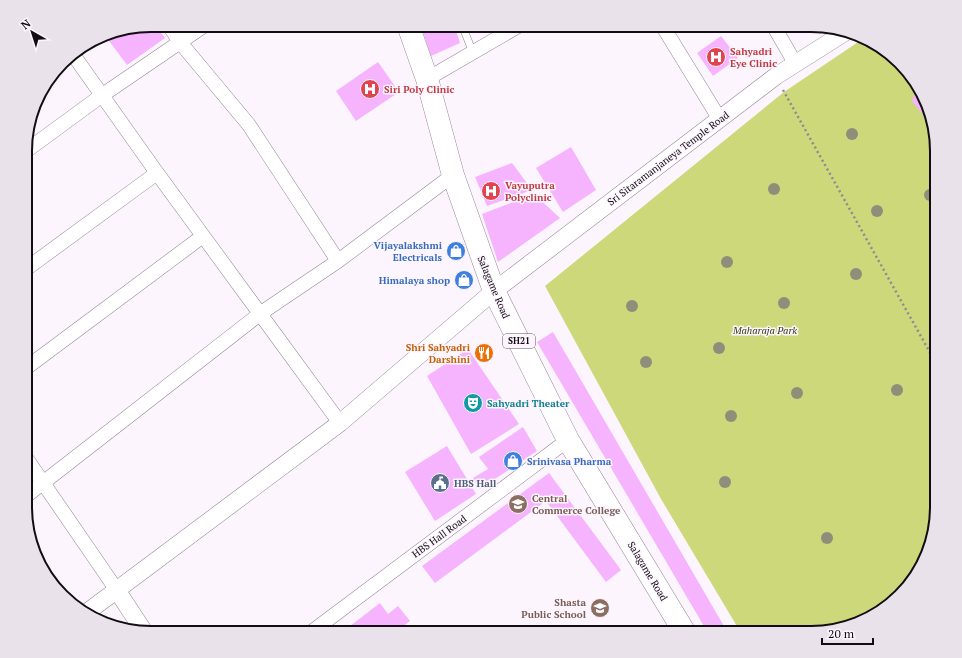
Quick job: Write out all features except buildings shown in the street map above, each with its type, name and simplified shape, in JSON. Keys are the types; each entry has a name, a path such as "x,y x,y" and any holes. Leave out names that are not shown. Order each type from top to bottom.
{"main road":[{"name":"Salagame Road","path":"410,32 427,79 453,175 494,290 568,440 681,626"}],"street":[{"path":"173,32 179,41 249,125 338,261"},
{"path":"32,146 101,96 193,32"},
{"path":"427,79 508,32"},
{"path":"666,32 719,118"},
{"path":"777,32 795,63"},
{"name":"Sri Sitaramanjaneya Temple Road","path":"90,610 340,423 494,290 776,76 840,35"},
{"path":"75,59 340,423"},
{"path":"32,265 157,173"},
{"path":"32,491 261,313 338,261 453,175"},
{"path":"32,364 203,236"},
{"name":"HBS Hall Road","path":"319,626 568,440"},
{"path":"32,466 140,626"}],"lane":[{"path":"465,32 473,53"}],"path":[{"path":"776,76 930,352"}],"green space":[{"name":"Maharaja Park","path":"858,42 884,57 901,72 918,98 924,113 930,143 930,515 924,545 918,560 910,573 895,591 871,610 857,617 827,625 737,626 661,499 545,286 784,92"}],"place":[{"name":"Sahyadri Eye Clinic","path":"716,57"},
{"name":"Siri Poly Clinic","path":"370,89"},
{"name":"Vayuputra Polyclinic","path":"491,191"},
{"name":"Vijayalakshmi Electricals","path":"456,251"},
{"name":"Himalaya shop","path":"464,280"},
{"name":"Shri Sahyadri Darshini","path":"484,353"},
{"name":"Sahyadri Theater","path":"473,403"},
{"name":"Srinivasa Pharma","path":"513,461"},
{"name":"HBS Hall","path":"440,483"},
{"name":"Central Commerce College","path":"518,504"},
{"name":"Shasta Public School","path":"600,608"}]}
